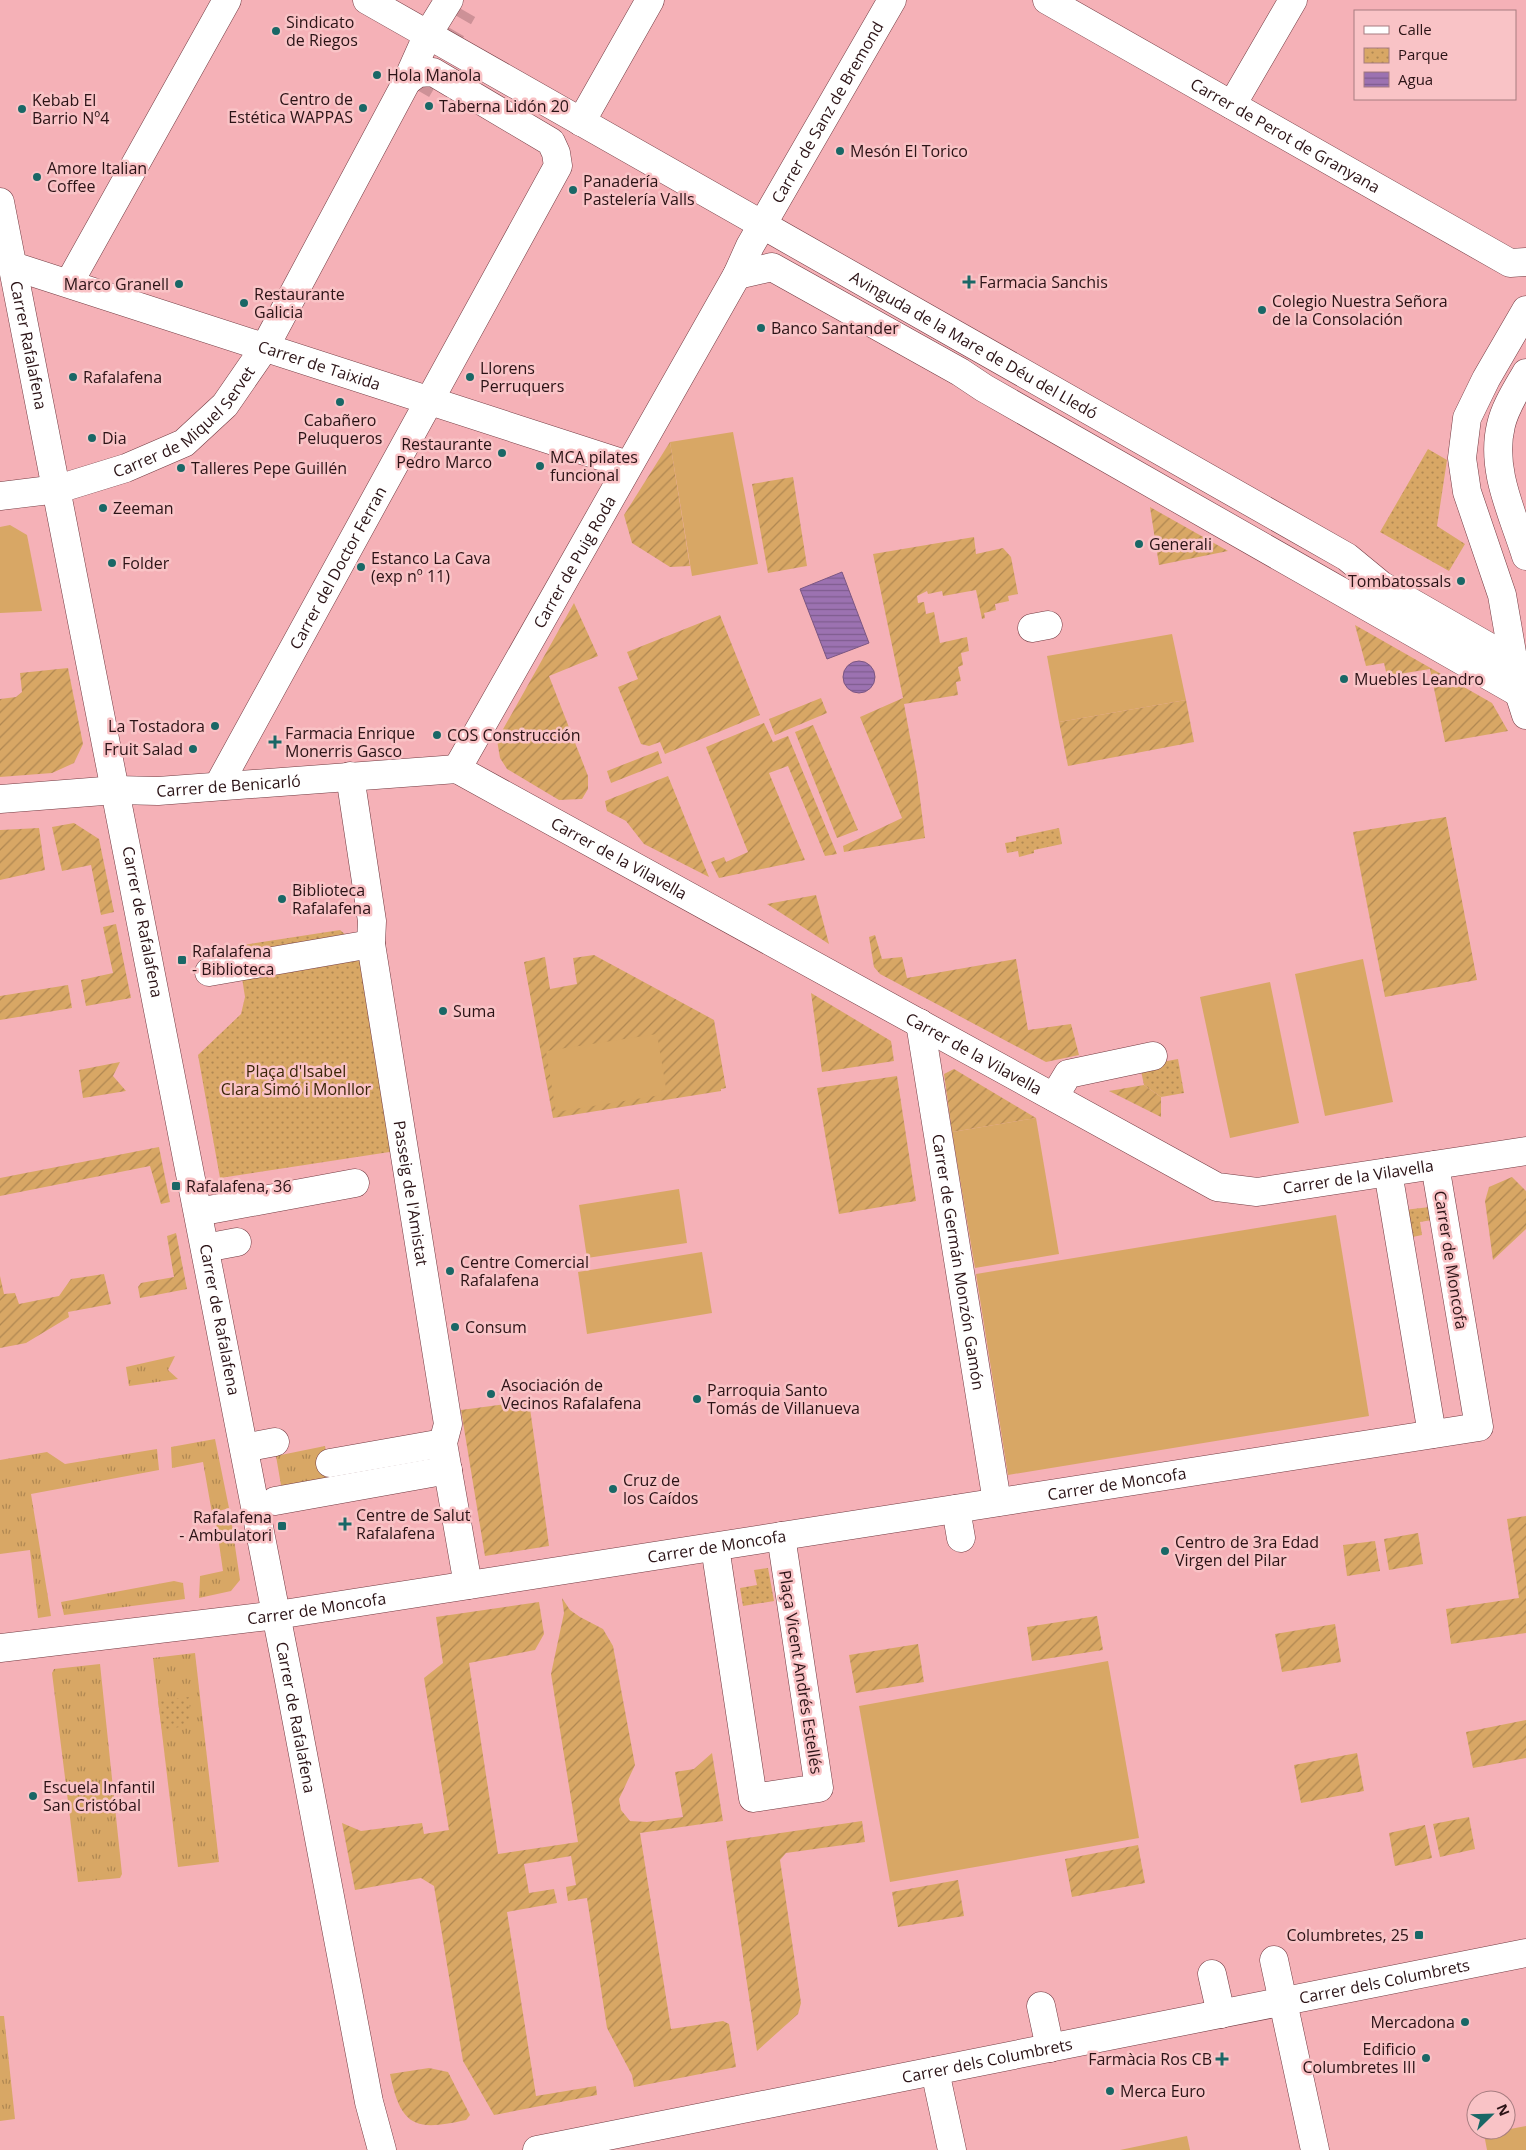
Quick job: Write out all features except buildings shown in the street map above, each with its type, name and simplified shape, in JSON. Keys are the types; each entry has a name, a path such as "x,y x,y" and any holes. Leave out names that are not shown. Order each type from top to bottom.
{"street":[{"path":"69,283 227,0"},
{"name":"Avinguda de la Mare de Déu del Lledó","path":"367,0 1347,557 1381,585 1514,662"},
{"path":"581,122 650,0"},
{"name":"Carrer de Sanz de Bremond","path":"763,225 892,0"},
{"name":"Carrer de Perot de Granyana","path":"1047,0 1510,263 1526,262"},
{"path":"1232,105 1293,0"},
{"path":"410,89 428,34 456,5"},
{"name":"Carrer del Doctor Ferran","path":"218,786 558,166 556,153 551,142 432,72 418,73 410,89"},
{"name":"Carrer de Miquel Servet","path":"0,496 58,489 126,468 184,443 225,405 264,347 362,164 410,89"},
{"name":"Carrer Rafalafena","path":"0,202 58,489"},
{"name":"Carrer de Puig Roda","path":"457,769 737,275 763,225"},
{"name":"Carrer de Taixida","path":"13,266 628,465"},
{"name":"Avinguda de la Mare de Déu del Lledó","path":"737,275 772,267 960,372 981,393 1523,704"},
{"path":"1523,704 1502,595 1467,492 1462,458 1467,418 1486,379 1526,310"},
{"path":"1524,541 1500,480 1498,453 1501,424 1526,373"},
{"name":"Carrer de Rafalafena","path":"58,489 277,1615 369,2102 382,2150"},
{"name":"Carrer de Benicarló","path":"0,799 116,790 158,791 457,769"},
{"name":"Carrer de la Vilavella","path":"457,769 1217,1187 1257,1192 1526,1151"},
{"name":"Passeig de l'Amistat","path":"350,776 372,921 371,944 448,1424 443,1443"},
{"path":"209,972 371,944"},
{"name":"Carrer de Germán Monzón Gamón","path":"920,1024 997,1502"},
{"path":"1054,1098 1068,1074 1153,1056"},
{"name":"Carrer de Moncofa","path":"0,1648 277,1615 1479,1427 1435,1165"},
{"path":"1388,1172 1432,1434"},
{"path":"198,1212 355,1183"},
{"path":"206,1248 237,1242"},
{"path":"244,1448 275,1442"},
{"path":"330,1463 443,1443 468,1586"},
{"path":"275,1501 448,1470"},
{"path":"956,1509 961,1538"},
{"name":"Plaça Vicent Andrés Estellés","path":"715,1547 753,1798 818,1788 781,1536"},
{"name":"Carrer dels Columbrets","path":"537,2150 1526,1953"},
{"path":"1274,1960 1315,2150"},
{"path":"1212,1974 1221,2014"},
{"path":"1041,2006 1050,2048"},
{"path":"935,2071 952,2150"}],"green space":[{"path":"733,432 758,564 692,576 670,442"},
{"path":"670,442 690,566 670,567 632,543 624,515"},
{"path":"1428,449 1447,460 1437,526 1465,544 1449,571 1380,532"},
{"path":"793,477 807,566 768,573 752,484"},
{"path":"1150,507 1228,551 1159,565"},
{"path":"10,525 27,535 42,611 0,613 0,527"},
{"path":"974,537 976,554 1003,548 1011,557 1018,594 1008,596 1009,601 995,604 996,610 984,613 985,618 982,619 976,590 943,596 942,591 928,594 927,591 917,596 918,603 924,602 926,614 934,612 940,643 967,637 969,651 961,653 963,665 958,667 961,681 956,682 958,695 904,704 917,775 925,838 844,852 843,846 902,818 860,717 903,698 873,554"},
{"path":"574,603 598,656 549,676 588,776 588,789 582,799 559,800 507,769 500,758 497,740"},
{"path":"720,615 760,715 665,754 660,742 649,746 641,744 618,687 638,679 627,652"},
{"path":"1355,625 1492,703 1508,731 1445,742 1430,669 1387,676 1384,663 1366,666"},
{"path":"1172,634 1186,700 1059,722 1047,656"},
{"path":"68,668 83,744 74,763 52,773 0,777 0,699 16,697 22,692 20,673"},
{"path":"821,698 827,713 775,735 769,719"},
{"path":"1186,700 1194,742 1068,766 1059,722"},
{"path":"764,723 773,742 788,736 837,854 825,856 788,766 769,773 805,860 719,878 711,862 724,857 726,862 748,852 706,747"},
{"path":"813,725 858,830 837,838 795,732"},
{"path":"658,751 662,763 611,783 607,771"},
{"path":"668,776 709,877 644,844 626,821 607,811 605,801"},
{"path":"1446,817 1477,980 1385,997 1353,832"},
{"path":"74,823 99,839 114,912 101,915 91,865 62,871 52,827"},
{"path":"39,828 45,870 0,880 0,830"},
{"path":"1059,828 1062,844 1034,850 1034,853 1019,857 1018,851 1007,853 1005,843 1016,841 1016,837"},
{"path":"816,895 829,944 767,904"},
{"path":"116,924 131,998 86,1006 81,980 113,973 103,927"},
{"name":"Plaça d'Isabel Clara Simó i Monllor","path":"340,930 359,946 396,1151 220,1178 198,1055 241,1014 245,997 237,946"},
{"path":"875,935 882,959 902,957 907,978 1016,959 1028,1030 1071,1024 1079,1055 1046,1062 880,974 874,967 869,937"},
{"path":"594,955 714,1020 726,1088 721,1089 721,1091 553,1118 524,962 545,957 550,989 577,984 573,958"},
{"path":"1363,959 1393,1102 1325,1116 1295,974"},
{"path":"1270,982 1299,1123 1230,1138 1200,997"},
{"path":"68,985 72,1008 0,1020 0,996"},
{"path":"811,993 891,1041 894,1061 822,1072"},
{"path":"657,1034 667,1094 556,1112 546,1051"},
{"path":"1178,1059 1184,1093 1161,1097 1144,1085 1140,1066"},
{"path":"120,1062 113,1076 126,1091 83,1098 79,1070"},
{"path":"954,1069 1036,1118 952,1132 944,1074"},
{"path":"897,1076 916,1201 839,1214 817,1088"},
{"path":"1144,1085 1161,1097 1161,1117 1109,1091"},
{"path":"1036,1118 1059,1254 975,1268 952,1132"},
{"path":"159,1147 170,1202 161,1204 150,1166 0,1196 0,1178"},
{"path":"1512,1177 1526,1191 1526,1229 1493,1260 1485,1201 1489,1187"},
{"path":"679,1189 687,1243 587,1258 579,1205"},
{"path":"1430,1207 1432,1220 1420,1222 1422,1235 1408,1238 1404,1210"},
{"path":"1336,1215 1369,1416 1008,1475 976,1274"},
{"path":"176,1233 187,1289 140,1298 138,1287 141,1283 174,1277 167,1236"},
{"path":"702,1252 712,1313 587,1334 578,1272"},
{"path":"104,1274 111,1304 68,1312 69,1317 26,1343 0,1348 0,1276 4,1294 15,1293 19,1304 59,1296 71,1279"},
{"path":"175,1356 168,1370 178,1379 129,1386 126,1367"},
{"path":"529,1401 549,1546 485,1556 461,1410"},
{"path":"215,1439 229,1508 212,1513 203,1462 172,1468 171,1447"},
{"path":"325,1446 332,1483 282,1491 276,1456"},
{"path":"157,1449 159,1470 31,1494 51,1616 38,1618 30,1550 0,1554 0,1460 47,1452 65,1464"},
{"path":"1526,1516 1526,1633 1451,1644 1446,1609 1519,1598 1507,1519"},
{"path":"231,1519 240,1580 231,1591 199,1598 200,1576 223,1571 216,1523"},
{"path":"1418,1533 1423,1564 1389,1570 1384,1539"},
{"path":"1375,1541 1380,1571 1347,1576 1343,1545"},
{"path":"768,1568 774,1601 743,1606 740,1588 757,1585 754,1570"},
{"path":"174,1581 183,1583 185,1599 64,1615 61,1602"},
{"path":"562,1598 570,1610 603,1629 613,1646 635,1765 619,1799 621,1810 630,1821 647,1822 683,1817 675,1772 694,1769 712,1753 723,1821 640,1833 671,2029 723,2021 729,2024 736,2067 634,2087 632,2075 607,2028 587,1898 568,1901 566,1887 576,1885 571,1856 524,1864 529,1893 554,1889 557,1903 507,1912 536,2096 596,2086 597,2095 494,2115 463,2061 434,1886 421,1878 355,1890 342,1823 361,1831 422,1823 424,1834 449,1830 424,1678 443,1663 436,1617 539,1602 544,1634 535,1650 469,1663 498,1854 578,1842 551,1674 564,1613"},
{"path":"1097,1616 1103,1650 1032,1661 1027,1627"},
{"path":"1335,1624 1341,1662 1282,1672 1275,1634"},
{"path":"918,1644 924,1682 856,1693 849,1655"},
{"path":"195,1653 219,1862 178,1867 153,1658"},
{"path":"1108,1661 1139,1838 890,1882 859,1706"},
{"path":"100,1664 122,1874 120,1878 78,1882 52,1673 54,1669"},
{"path":"189,1697 191,1725 162,1730 158,1701"},
{"path":"1526,1720 1526,1758 1473,1768 1466,1732"},
{"path":"1357,1753 1364,1791 1301,1803 1294,1765"},
{"path":"1469,1817 1475,1849 1440,1857 1433,1824"},
{"path":"862,1821 865,1842 786,1853 780,1860 801,2003 798,2014 757,2051 726,1841"},
{"path":"1425,1825 1432,1858 1395,1866 1389,1833"},
{"path":"1138,1845 1145,1883 1072,1897 1065,1859"},
{"path":"958,1880 964,1916 898,1927 892,1892"},
{"path":"0,2016 4,2016 15,2119 0,2121"},
{"path":"429,2068 448,2072 470,2115 466,2120 423,2125 413,2121 399,2106 390,2074"},
{"path":"1526,2126 1526,2150 1487,2150 1485,2140 1516,2140 1516,2128"},
{"path":"1187,2136 1190,2150 1120,2150"}],"water":[{"path":"842,572 869,643 827,659 800,589"},
{"path":"859,661 865,662 870,666 874,671 874,683 870,688 865,692 859,693 853,692 848,688 844,683 843,677 844,671 848,666 853,662"}],"tunnel":[{"path":"417,90 463,10"}],"place":[{"name":"Sindicato de Riegos","path":"276,31"},
{"name":"Hola Manola","path":"377,75"},
{"name":"Taberna Lidón 20","path":"429,106"},
{"name":"Centro de Estética WAPPAS","path":"363,108"},
{"name":"Kebab El Barrio Nº4","path":"22,109"},
{"name":"Mesón El Torico","path":"840,151"},
{"name":"Amore Italian Coffee","path":"37,177"},
{"name":"Panadería Pastelería Valls","path":"573,190"},
{"name":"Farmacia Sanchis","path":"969,282"},
{"name":"Marco Granell","path":"179,284"},
{"name":"Restaurante Galicia","path":"244,303"},
{"name":"Colegio Nuestra Señora de la Consolación","path":"1262,310"},
{"name":"Banco Santander","path":"761,328"},
{"name":"Rafalafena","path":"73,377"},
{"name":"Llorens Perruquers","path":"470,377"},
{"name":"Cabañero Peluqueros","path":"340,402"},
{"name":"Dia","path":"92,438"},
{"name":"Restaurante Pedro Marco","path":"502,453"},
{"name":"MCA pilates funcional","path":"540,466"},
{"name":"Talleres Pepe Guillén","path":"181,468"},
{"name":"Zeeman","path":"103,508"},
{"name":"Generali","path":"1139,544"},
{"name":"Folder","path":"112,563"},
{"name":"Estanco La Cava (exp nº 11)","path":"361,567"},
{"name":"Tombatossals","path":"1461,581"},
{"name":"Muebles Leandro","path":"1344,679"},
{"name":"La Tostadora","path":"215,726"},
{"name":"COS Construcción","path":"437,735"},
{"name":"Farmacia Enrique Monerris Gasco","path":"275,742"},
{"name":"Fruit Salad","path":"193,749"},
{"name":"Biblioteca Rafalafena","path":"282,899"},
{"name":"Rafalafena - Biblioteca","path":"182,960"},
{"name":"Suma","path":"443,1011"},
{"name":"Rafalafena, 36","path":"176,1186"},
{"name":"Centre Comercial Rafalafena","path":"450,1271"},
{"name":"Consum","path":"455,1327"},
{"name":"Asociación de Vecinos Rafalafena","path":"491,1394"},
{"name":"Parroquia Santo Tomás de Villanueva","path":"697,1399"},
{"name":"Cruz de los Caídos","path":"613,1489"},
{"name":"Centre de Salut Rafalafena","path":"345,1524"},
{"name":"Rafalafena - Ambulatori","path":"282,1526"},
{"name":"Centro de 3ra Edad Virgen del Pilar","path":"1165,1551"},
{"name":"Escuela Infantil San Cristóbal","path":"33,1796"},
{"name":"Columbretes, 25","path":"1419,1935"},
{"name":"Mercadona","path":"1465,2022"},
{"name":"Edificio Columbretes III","path":"1426,2058"},
{"name":"Farmàcia Ros CB","path":"1222,2059"},
{"name":"Merca Euro","path":"1110,2091"}]}
